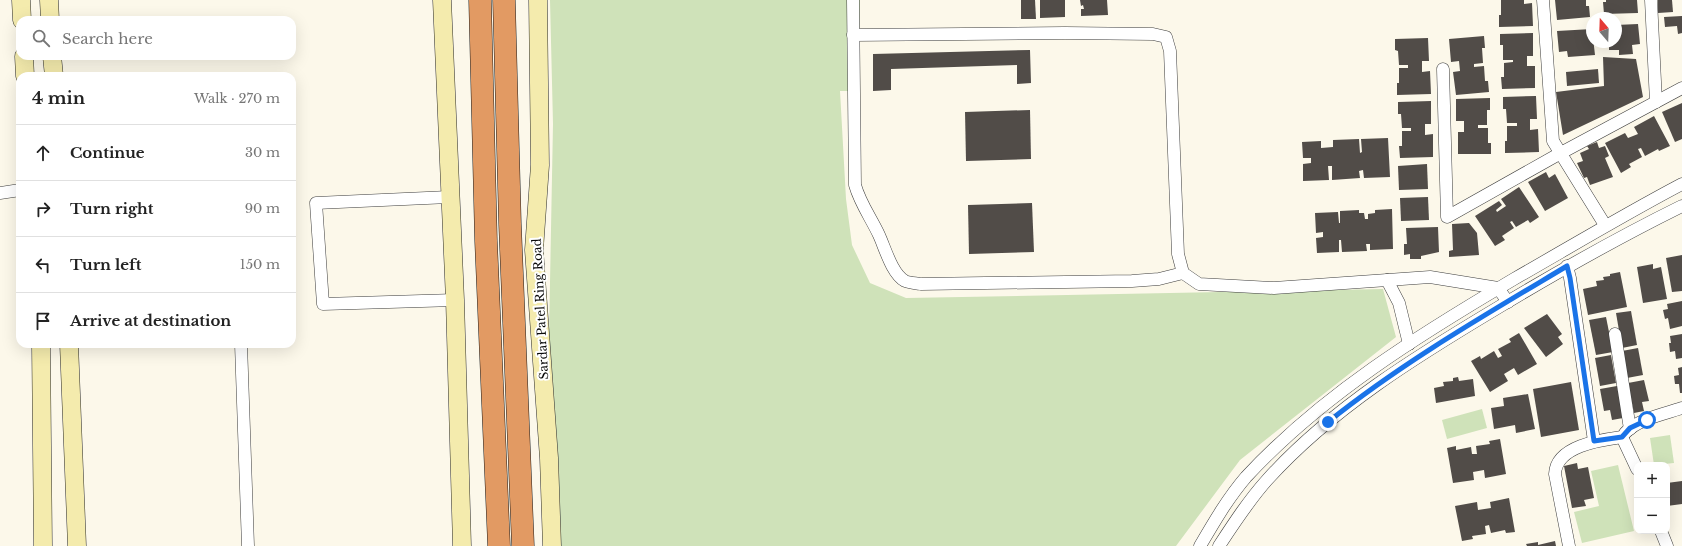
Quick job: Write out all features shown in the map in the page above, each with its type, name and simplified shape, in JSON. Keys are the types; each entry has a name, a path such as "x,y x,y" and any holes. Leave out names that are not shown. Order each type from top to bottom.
{"highway":[{"path":"480,0 486,241 499,546"},
{"path":"504,0 510,224 523,546"}],"street":[{"path":"21,0 22,16"},
{"path":"49,0 50,16"},
{"path":"442,0 449,197 455,300 462,546"},
{"name":"Sardar Patel Ring Road","path":"538,0 540,165 534,250 549,458 552,546"},
{"path":"854,0 853,35 856,185 859,197 880,236 889,258 897,272 905,281 921,284 1132,281 1159,278 1183,273"},
{"path":"1543,0 1551,132 1553,142 1559,154 1605,225"},
{"path":"1651,0 1656,102"},
{"path":"853,35 1065,33 1153,34 1166,37 1170,51 1178,254 1183,273 1199,284 1274,288 1430,277 1498,288 1508,302"},
{"path":"24,60 25,72"},
{"path":"52,60 54,72"},
{"path":"1443,68 1447,218 1559,154 1682,88"},
{"path":"1200,546 1232,495 1246,478 1279,445 1330,400 1409,344 1498,288 1605,225 1682,184"},
{"path":"0,194 16,191"},
{"path":"449,197 316,203 322,304 455,300"},
{"path":"1219,546 1243,510 1267,480 1328,422 1369,391 1437,344 1567,266 1620,236 1682,206"},
{"path":"1567,266 1594,441"},
{"path":"1387,280 1399,303 1409,344"},
{"path":"1615,334 1626,433 1635,462"},
{"path":"41,348 43,546"},
{"path":"69,348 77,546"},
{"path":"241,348 248,546"},
{"path":"1569,546 1555,474 1555,466 1560,458 1585,444 1626,433 1647,420 1682,408"},
{"path":"1662,534 1667,546"}],"green space":[{"path":"550,0 860,0 859,91 840,91 846,199 852,245 870,283 906,298 1383,289 1396,337 1240,460 1176,546 545,546 553,124"},
{"path":"1482,409 1487,428 1447,439 1442,420"},
{"path":"1670,435 1674,463 1654,462 1650,438"},
{"path":"1618,465 1634,531 1582,543 1574,512 1599,506 1591,471"}],"building":[{"path":"1021,0 1035,0 1036,19 1021,19"},
{"path":"1040,0 1065,0 1065,17 1040,18"},
{"path":"1080,0 1107,0 1108,15 1081,16 1081,9 1084,9 1083,5 1081,6"},
{"path":"1501,0 1524,0 1524,4 1532,3 1533,26 1499,27"},
{"path":"1555,0 1586,0 1586,6 1589,6 1590,12 1586,12 1586,17 1557,20"},
{"path":"1606,0 1637,0 1638,13 1604,12 1603,2 1606,2"},
{"path":"1658,0 1672,0 1673,12 1658,13"},
{"path":"1682,16 1682,33 1678,34 1677,26 1665,27 1664,17"},
{"path":"1638,24 1640,44 1632,45 1633,54 1619,55 1619,50 1609,50 1609,48 1622,48 1622,25"},
{"path":"1586,29 1586,48 1594,48 1595,55 1568,57 1567,51 1559,52 1557,31"},
{"path":"1533,33 1533,56 1527,56 1527,66 1535,66 1535,88 1502,89 1501,77 1504,77 1504,63 1513,62 1513,60 1503,60 1503,45 1500,45 1500,34"},
{"path":"1484,36 1485,48 1482,48 1483,63 1474,64 1474,67 1484,66 1485,81 1488,81 1489,92 1456,95 1453,72 1460,71 1459,61 1451,62 1449,39"},
{"path":"1428,38 1429,61 1422,61 1422,72 1430,71 1431,94 1397,95 1399,68 1408,68 1408,65 1399,65 1398,51 1395,50 1395,39"},
{"path":"1030,50 1031,83 1017,84 1017,65 891,69 891,90 873,91 873,54"},
{"path":"1603,57 1636,59 1643,97 1563,135 1556,92 1604,86"},
{"path":"1598,69 1599,83 1567,86 1566,72"},
{"path":"1536,96 1537,119 1530,119 1530,130 1538,129 1539,152 1505,153 1507,126 1517,126 1517,123 1507,123 1506,109 1503,109 1503,97"},
{"path":"1490,98 1490,110 1487,110 1487,125 1478,125 1478,128 1488,128 1488,143 1491,143 1491,154 1458,154 1458,132 1464,132 1464,121 1456,121 1456,99"},
{"path":"1431,101 1431,124 1425,124 1425,135 1433,134 1433,157 1400,158 1399,146 1402,146 1402,131 1411,131 1411,128 1402,128 1401,114 1398,114 1398,102"},
{"path":"1682,103 1682,139 1675,142 1662,112"},
{"path":"1030,110 1031,159 966,161 965,112"},
{"path":"1654,116 1670,146 1659,151 1658,149 1645,156 1641,148 1638,149 1642,157 1629,164 1631,167 1621,173 1605,143 1625,133 1628,138 1638,134 1634,127"},
{"path":"1388,138 1390,177 1364,178 1363,170 1359,171 1360,178 1332,180 1332,166 1328,166 1329,180 1303,181 1303,164 1311,163 1311,158 1303,158 1302,142 1321,141 1321,148 1333,147 1333,140 1359,139 1360,153 1362,152 1361,139"},
{"path":"1597,142 1599,148 1605,146 1609,156 1605,158 1613,177 1590,185 1587,177 1584,178 1577,163 1583,161 1580,153 1589,149 1587,146"},
{"path":"1427,164 1428,189 1399,190 1398,166"},
{"path":"1546,172 1549,178 1555,174 1568,198 1545,211 1528,182"},
{"path":"1519,187 1539,217 1530,223 1528,220 1516,227 1512,221 1510,222 1514,228 1502,236 1505,240 1495,246 1475,216 1499,201 1502,205 1496,210 1497,212 1506,206 1501,199"},
{"path":"1428,197 1429,220 1401,221 1400,198"},
{"path":"1032,203 1034,252 969,254 968,205"},
{"path":"1392,209 1393,249 1370,250 1370,244 1366,244 1367,251 1342,252 1341,240 1339,240 1339,252 1317,253 1316,238 1323,237 1323,232 1316,233 1315,213 1338,212 1340,223 1340,211 1359,210 1359,213 1364,213 1365,219 1368,219 1368,214 1375,213 1375,210"},
{"path":"1469,223 1477,233 1479,255 1449,257 1449,251 1453,250 1452,224"},
{"path":"1438,227 1439,252 1421,256 1421,259 1410,259 1410,254 1404,255 1404,244 1407,244 1406,228"},
{"path":"1682,255 1682,291 1672,292 1666,258"},
{"path":"1653,264 1653,269 1661,267 1667,299 1643,303 1637,267"},
{"path":"1620,272 1627,307 1588,315 1583,289 1597,286 1596,281 1604,280 1603,277"},
{"path":"1682,301 1682,326 1670,329 1668,318 1665,319 1663,310 1668,309 1667,304"},
{"path":"1631,311 1637,345 1622,348 1616,313"},
{"path":"1547,314 1562,334 1558,337 1563,344 1546,357 1524,328"},
{"path":"1606,317 1613,352 1596,355 1589,320"},
{"path":"1519,333 1537,364 1518,375 1514,368 1504,374 1508,381 1490,392 1471,361 1480,356 1481,359 1494,351 1498,358 1502,356 1498,349 1511,342 1509,339"},
{"path":"1682,334 1682,358 1676,359 1675,351 1670,352 1670,336"},
{"path":"1638,348 1643,375 1627,378 1622,351"},
{"path":"1611,355 1616,383 1600,386 1595,358"},
{"path":"1682,367 1682,393 1680,393 1679,384 1675,384 1674,376 1679,375 1678,368"},
{"path":"1458,377 1459,381 1473,379 1475,396 1436,403 1434,388 1444,386 1443,382 1453,381 1453,378"},
{"path":"1644,380 1649,401 1642,402 1644,411 1634,413 1628,383"},
{"path":"1571,382 1579,430 1541,437 1533,389"},
{"path":"1617,386 1623,418 1612,420 1610,410 1604,411 1600,389"},
{"path":"1528,394 1535,429 1516,433 1515,425 1494,429 1491,408 1504,406 1503,398"},
{"path":"1500,439 1506,474 1485,478 1484,470 1473,472 1474,480 1453,483 1447,448 1456,446 1456,450 1471,447 1472,454 1477,454 1476,446 1490,444 1489,441"},
{"path":"1577,463 1578,469 1588,467 1594,498 1584,500 1586,506 1572,508 1564,466"},
{"path":"1682,481 1682,504 1670,506 1670,483"},
{"path":"1509,498 1515,532 1506,533 1505,530 1491,533 1489,525 1485,526 1486,534 1472,536 1473,539 1462,541 1455,506 1477,502 1478,510 1491,508 1490,502"},
{"path":"1555,541 1556,546 1527,546 1526,544 1538,542 1538,545"}],"route":[{"path":"1328,422 1380,383 1437,344 1567,266 1594,441 1622,437 1630,428 1647,420"}]}
